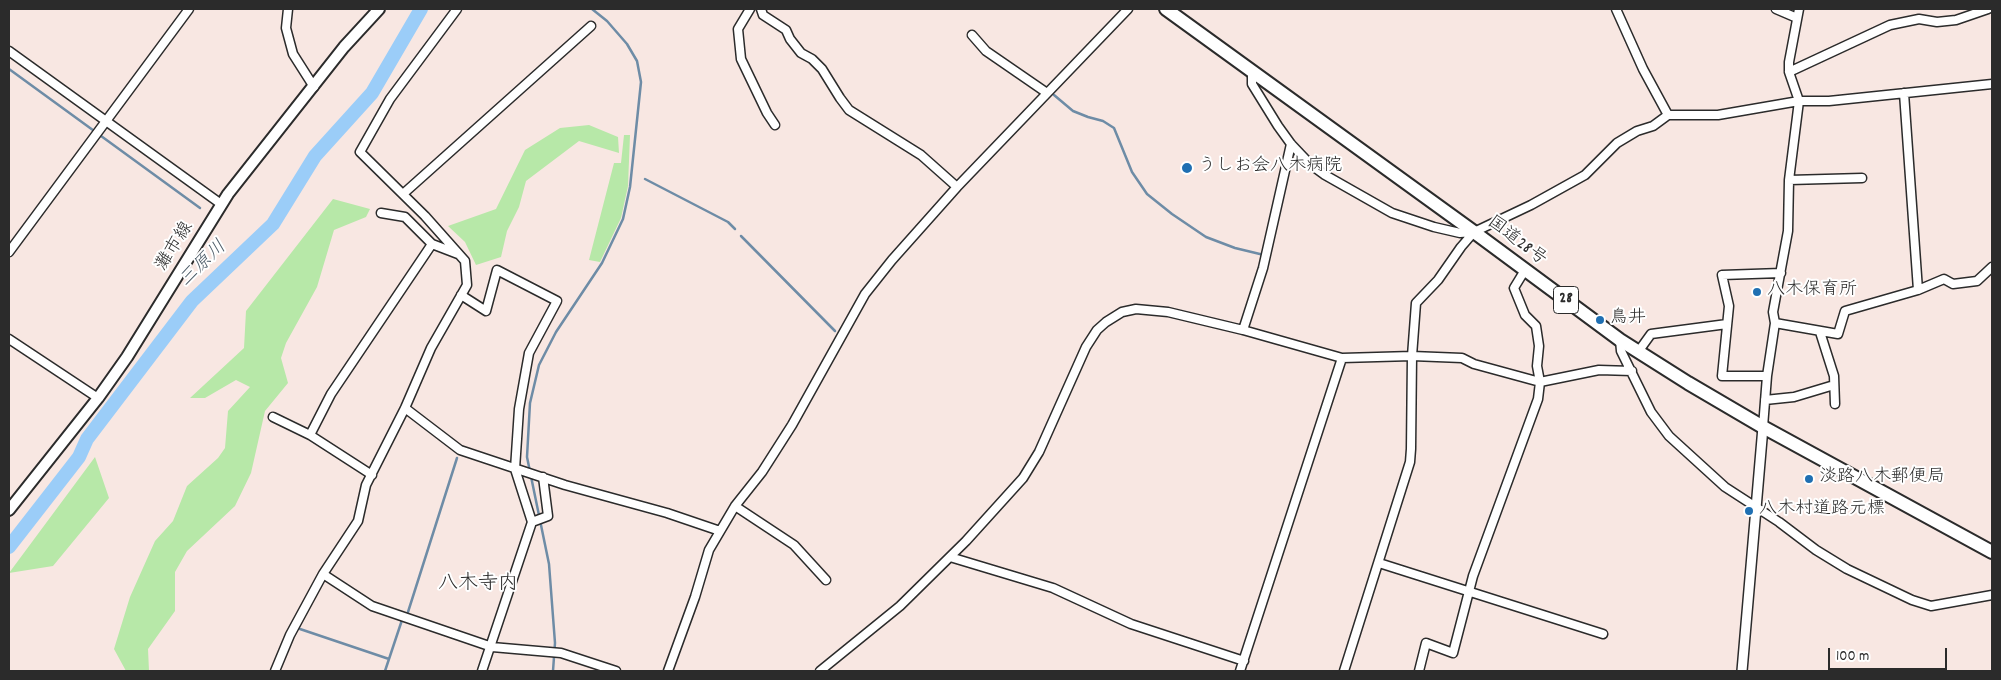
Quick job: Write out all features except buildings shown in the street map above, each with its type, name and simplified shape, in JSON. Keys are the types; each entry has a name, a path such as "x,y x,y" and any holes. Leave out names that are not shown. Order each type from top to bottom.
{"highway":[{"name":"国道28号","path":"1166,9 1638,352 1763,426 1992,552"}],"main road":[{"name":"灘市線","path":"9,510 98,398 127,357 221,204 344,48 379,9"}],"street":[{"path":"9,252 189,9"},
{"path":"288,9 286,28 293,54 314,86"},
{"path":"275,671 290,635 323,574 358,521 366,485 406,408 431,348 467,285 465,261 403,194 360,152 390,98 457,9"},
{"path":"750,9 738,29 741,59 767,113 775,125"},
{"path":"760,9 762,15 786,30 790,39 801,53 822,68 849,110 921,155 957,187"},
{"path":"668,671 695,597 709,550 735,506 762,472 792,425 865,294 892,260 957,187 1128,9"},
{"path":"1616,9 1643,69 1668,115"},
{"path":"1776,9 1797,18"},
{"path":"1742,671 1767,376 1774,323 1773,312 1788,231 1789,180 1799,101 1789,72 1790,48 1799,9"},
{"path":"1789,72 1890,25 1919,19 1937,22 1956,20 1988,9"},
{"path":"403,194 590,26"},
{"path":"972,34 986,51 1047,93"},
{"path":"9,50 105,122 221,204"},
{"path":"1252,71 1252,84 1291,144 1310,164 1325,175 1392,213 1434,227 1460,233 1474,232 1531,205 1585,175 1617,143 1637,131 1654,126 1668,115 1718,115 1799,101 1829,101 1992,84"},
{"path":"1904,93 1918,290"},
{"path":"1243,330 1263,268 1291,144"},
{"path":"1789,180 1862,178"},
{"path":"381,213 405,217 432,244 460,255"},
{"path":"1344,671 1410,462 1412,356 1416,303 1438,280 1460,247 1474,232"},
{"path":"310,435 331,394 432,244"},
{"path":"1774,323 1838,334 1844,311 1918,290 1944,279 1952,284 1977,281 1992,267"},
{"path":"462,296 486,311 497,270 557,301 529,354 519,409 518,469 532,522 492,646 482,671"},
{"path":"1419,671 1426,643 1453,653 1468,591 1538,399 1540,382 1537,366 1536,326 1525,315 1514,288 1525,270"},
{"path":"1767,376 1722,376 1729,306 1722,275 1781,273"},
{"path":"820,671 887,618 950,557 1023,478 1039,452 1086,347 1097,330 1122,312 1136,309 1152,309 1243,330 1342,358 1412,356 1462,358 1474,364 1540,382 1599,370 1632,371"},
{"path":"1638,352 1651,334 1727,324"},
{"path":"1820,332 1834,376 1836,404"},
{"path":"9,339 98,398"},
{"path":"1620,340 1621,351 1651,412 1669,436 1725,487 1816,550 1847,569 1912,600 1931,606 1992,595"},
{"path":"1240,671 1342,358"},
{"path":"1765,400 1794,398 1834,385"},
{"path":"406,408 460,450 542,477 666,513 720,532"},
{"path":"273,417 310,435 372,475"},
{"path":"532,522 548,516 542,477"},
{"path":"735,506 794,546 826,580"},
{"path":"950,557 980,568 1053,588 1130,624 1244,660"},
{"path":"1379,563 1603,634"},
{"path":"323,574 372,606 492,646 561,653 616,671"}],"green space":[{"path":"589,125 618,137 619,153 579,141 526,181 519,207 507,231 501,257 476,265 465,242 448,226 496,209 525,150 560,128"},
{"path":"624,135 630,135 628,186 621,218 600,262 589,260 614,163 621,163"},
{"path":"333,199 370,209 366,217 334,230 317,287 286,343 281,358 288,383 265,411 251,473 235,506 187,551 175,572 175,611 148,649 149,671 126,671 114,649 130,597 155,541 173,521 187,486 218,458 225,448 228,411 250,387 236,380 205,398 190,398 244,348 246,311"},
{"path":"95,457 109,498 53,566 9,573"}],"waterway":[{"name":"三原川","path":"9,547 79,457 87,439 192,301 273,224 315,156 372,93 421,9"},
{"path":"553,671 555,643 549,564 527,457 530,403 539,365 556,332 602,263 623,219 630,187 641,82 637,61 627,44 607,21 592,9"},
{"path":"9,69 200,208"},
{"path":"1054,95 1073,111 1103,121 1114,128 1132,172 1147,194 1172,214 1206,237 1235,248 1264,255"},
{"path":"645,179 728,222 735,229"},
{"path":"741,236 835,331"},
{"path":"408,612 457,458"},
{"path":"385,671 402,620"},
{"path":"300,629 389,659"}],"place":[{"name":"うしお会八木病院","path":"1187,168"},
{"name":"八木保育所","path":"1757,292"},
{"name":"鳥井","path":"1600,320"},
{"name":"淡路八木郵便局","path":"1809,479"},
{"name":"八木村道路元標","path":"1749,511"}],"district":[{"name":"八木寺内","path":"478,585"}]}
